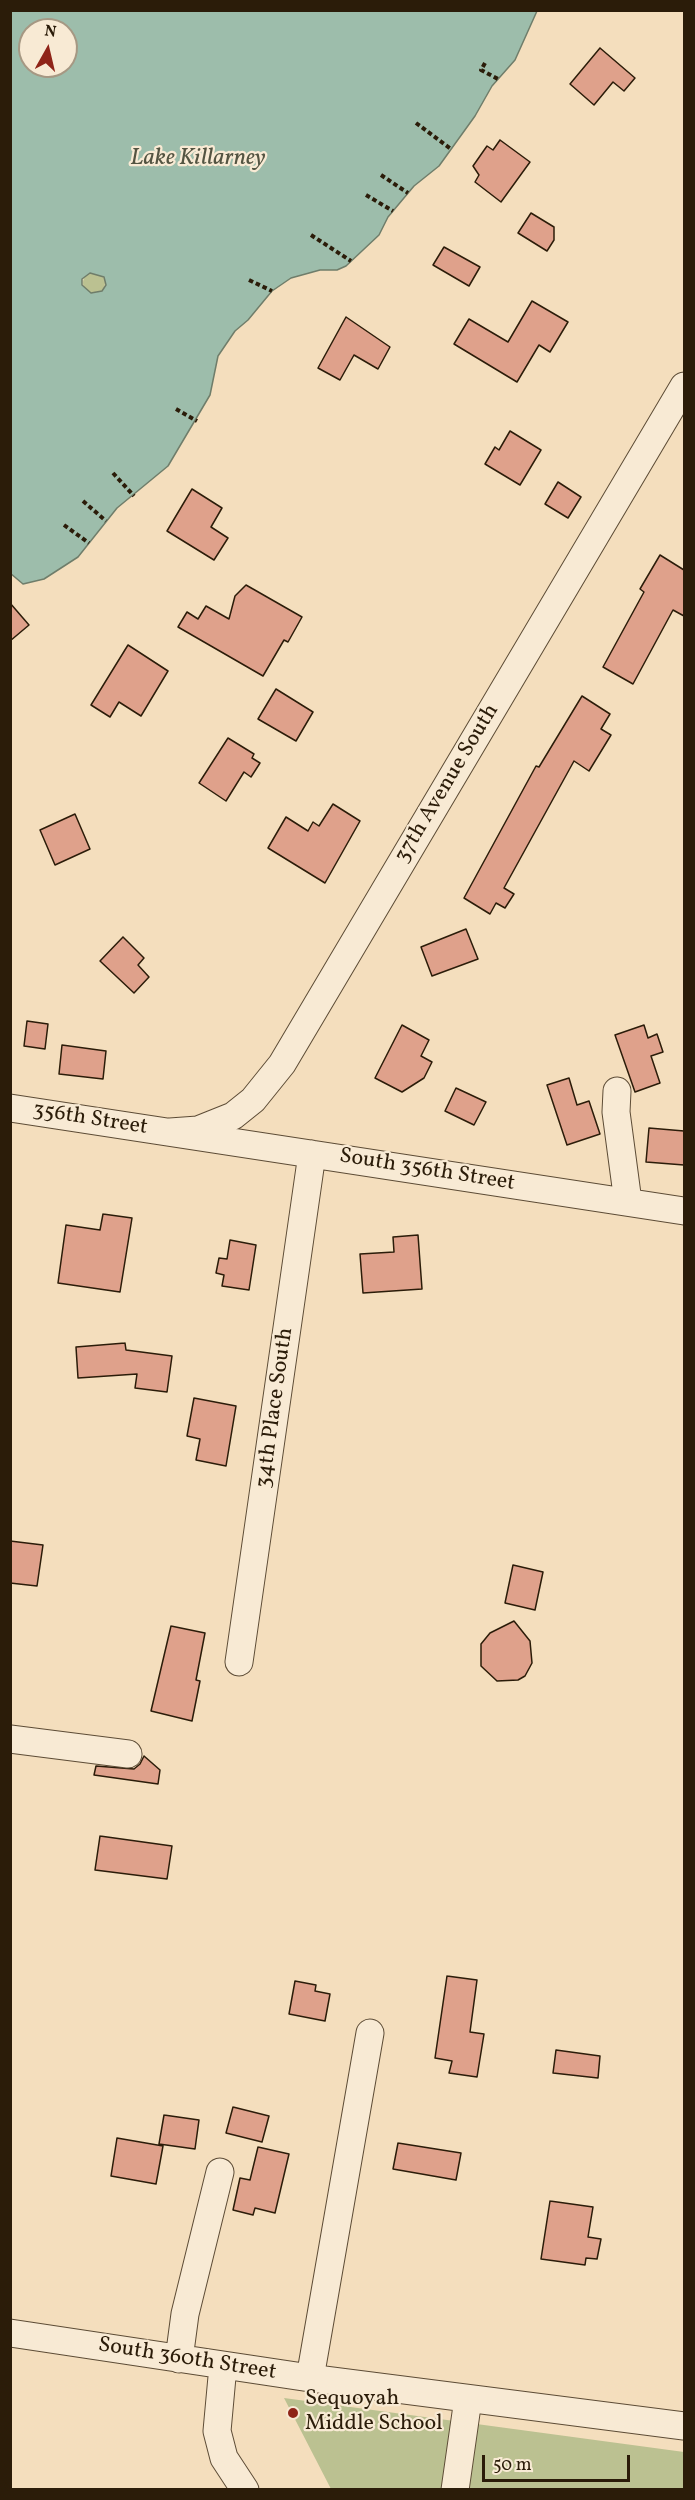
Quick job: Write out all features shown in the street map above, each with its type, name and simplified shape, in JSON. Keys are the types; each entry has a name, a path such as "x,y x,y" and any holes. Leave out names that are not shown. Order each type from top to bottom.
{"street":[{"name":"37th Avenue South","path":"170,1132 198,1130 233,1116 253,1100 282,1064 684,386"},
{"path":"617,1091 616,1112 628,1202"},
{"name":"356th Street","path":"10,1108 170,1132"},
{"name":"South 356th Street","path":"170,1132 684,1211"},
{"name":"34th Place South","path":"239,1662 312,1154"},
{"path":"10,1739 128,1754"},
{"path":"310,2378 370,2033"},
{"path":"179,2359 185,2314 220,2172"},
{"name":"South 360th Street","path":"10,2333 223,2366 684,2426"},
{"path":"223,2366 217,2431 224,2458 245,2490"},
{"path":"455,2490 468,2399"}],"path":[{"path":"485,63 481,70 498,79"},
{"path":"416,123 451,149"},
{"path":"381,175 408,193"},
{"path":"366,195 393,211"},
{"path":"310,235 351,261"},
{"path":"249,280 272,291"},
{"path":"176,409 197,421"},
{"path":"113,473 134,496"},
{"path":"83,501 106,521"},
{"path":"64,525 89,543"}],"shaded area":[{"path":"94,272 102,275 105,283 102,291 94,294 86,291 83,283 86,275"},
{"path":"284,2398 684,2452 684,2489 331,2489"}],"water":[{"name":"Lake Killarney","path":"10,11 537,11 515,60 492,86 475,116 439,166 414,186 388,217 379,235 346,266 337,270 320,270 291,278 272,291 248,320 235,331 218,356 210,395 168,466 117,508 78,557 44,579 23,584 10,573","holes":["90,273 104,277 106,285 102,291 91,293 82,285 82,279"]}],"building":[{"path":"600,48 635,78 624,91 613,82 594,105 570,84"},
{"path":"500,140 530,162 501,202 475,182 479,175 473,166 487,146 493,150"},
{"path":"531,213 554,227 554,240 547,251 518,233"},
{"path":"444,247 480,267 469,286 433,265"},
{"path":"532,301 568,322 550,352 539,345 517,382 454,344 469,319 508,342"},
{"path":"346,317 390,347 378,369 354,355 340,380 318,368"},
{"path":"510,431 541,450 520,485 485,464 495,447 499,450"},
{"path":"558,482 581,497 568,518 545,504"},
{"path":"192,489 222,508 211,527 228,538 214,560 167,531"},
{"path":"660,555 684,570 684,616 673,610 633,684 603,667 644,592 640,589"},
{"path":"246,585 302,617 288,642 284,640 263,676 178,627 187,612 198,619 206,606 229,619 235,596"},
{"path":"10,603 29,625 10,641"},
{"path":"128,645 168,671 141,716 119,702 110,717 91,705"},
{"path":"276,689 313,712 296,741 258,719"},
{"path":"582,696 610,714 601,729 611,735 589,771 574,761 504,888 514,894 505,908 496,903 490,914 464,898 536,766 539,767"},
{"path":"228,738 254,754 252,758 260,763 251,777 244,772 226,801 199,783"},
{"path":"333,804 360,821 325,883 268,848 286,817 308,831 313,822 319,826"},
{"path":"75,814 90,849 55,865 40,830"},
{"path":"466,929 478,959 432,976 421,947"},
{"path":"123,937 144,958 138,965 149,977 134,993 100,961"},
{"path":"27,1021 48,1024 45,1049 24,1046"},
{"path":"402,1025 429,1040 421,1056 432,1062 424,1078 402,1092 375,1078"},
{"path":"644,1025 648,1038 657,1034 663,1052 651,1056 660,1083 635,1092 615,1035"},
{"path":"62,1045 106,1051 103,1079 59,1074"},
{"path":"569,1078 577,1105 589,1101 600,1134 567,1145 547,1085"},
{"path":"456,1088 486,1102 474,1125 445,1111"},
{"path":"649,1128 684,1131 684,1165 646,1162"},
{"path":"103,1214 132,1218 120,1292 58,1283 66,1225 100,1230"},
{"path":"418,1235 422,1289 363,1293 360,1254 394,1252 393,1237"},
{"path":"230,1240 256,1245 249,1290 222,1286 224,1275 216,1273 219,1258 227,1259"},
{"path":"125,1343 126,1350 172,1356 167,1392 135,1388 137,1374 78,1378 76,1347"},
{"path":"194,1398 236,1406 226,1466 196,1460 200,1439 187,1436"},
{"path":"10,1541 43,1545 37,1586 10,1583"},
{"path":"513,1565 543,1572 535,1610 505,1603"},
{"path":"514,1621 530,1641 532,1663 525,1676 518,1680 497,1681 481,1666 481,1644 490,1633"},
{"path":"171,1626 205,1633 196,1680 200,1681 192,1721 151,1711"},
{"path":"144,1756 160,1770 158,1784 94,1775 96,1766 134,1769"},
{"path":"100,1836 172,1846 167,1879 95,1870"},
{"path":"447,1976 477,1980 470,2032 484,2034 477,2077 449,2073 452,2061 435,2058"},
{"path":"295,1981 316,1985 315,1991 330,1994 325,2021 289,2014"},
{"path":"556,2050 600,2056 598,2078 553,2073"},
{"path":"233,2107 269,2116 262,2142 226,2133"},
{"path":"164,2115 199,2120 195,2149 159,2144"},
{"path":"117,2138 163,2146 156,2184 111,2176"},
{"path":"398,2143 461,2153 456,2180 393,2169"},
{"path":"258,2147 289,2154 275,2213 255,2208 253,2215 233,2210 240,2178 250,2180"},
{"path":"550,2201 593,2207 588,2237 601,2239 597,2259 586,2258 585,2265 541,2259"}],"place":[{"name":"Sequoyah Middle School","path":"293,2413"}]}
